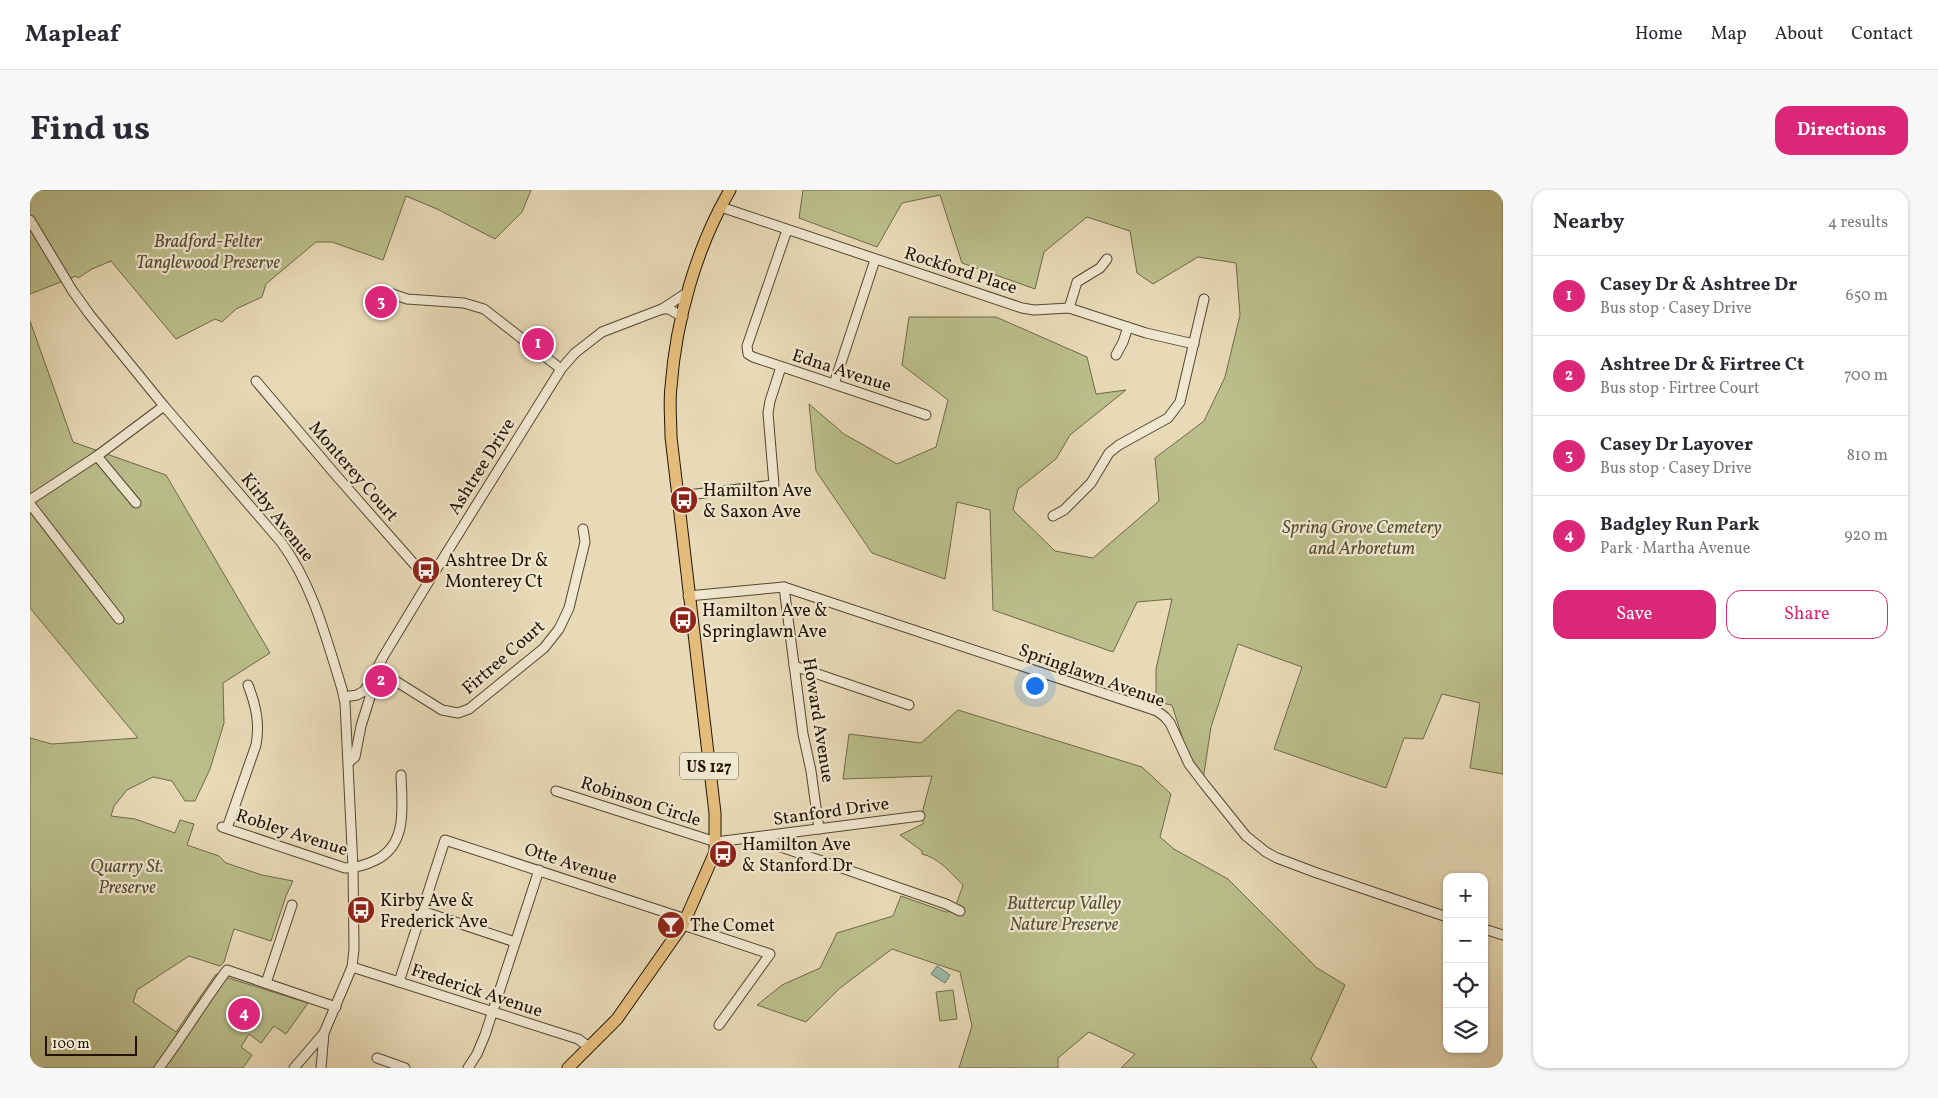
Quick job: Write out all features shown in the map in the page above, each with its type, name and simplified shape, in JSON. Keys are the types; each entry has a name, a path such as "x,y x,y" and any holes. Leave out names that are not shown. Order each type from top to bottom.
{"main road":[{"name":"US 127","path":"568,1068 617,1019 685,922 715,852 715,814 688,596 679,496 671,437 671,389 688,292 710,231 730,190"}],"street":[{"name":"Rockford Place","path":"721,207 1022,308 1034,310 1068,308 1128,327 1194,344"},
{"name":"Kirby Avenue","path":"30,220 72,290 164,406 281,542 298,566 314,600 344,697 347,715 353,868 354,948 352,967 324,1033 321,1068"},
{"name":"Edna Avenue","path":"787,230 747,346 748,354 780,367 926,415"},
{"path":"1068,308 1077,282 1100,268 1107,259"},
{"path":"834,384 875,260"},
{"path":"381,290 407,300 464,303 484,309 561,368"},
{"name":"Ashtree Drive","path":"349,762 355,757 370,697 370,684 376,671 429,581 561,368 575,353 602,332 662,309 688,292"},
{"path":"1052,516 1064,510 1082,492 1091,482 1109,453 1119,445 1168,418 1180,402 1204,299"},
{"path":"662,309 669,309 683,317"},
{"path":"1116,355 1128,327"},
{"path":"679,496 774,484 768,413 780,367"},
{"name":"Monterey Court","path":"256,381 429,581"},
{"path":"30,500 97,456 164,406"},
{"path":"97,456 136,502"},
{"path":"30,504 119,619"},
{"name":"Firtree Court","path":"376,671 442,710 458,713 468,709 544,648 559,630 569,608 585,542 584,529"},
{"name":"Springlawn Avenue","path":"688,596 784,587 1157,712 1170,723 1189,764 1219,804 1246,836 1266,852 1299,866 1443,916"},
{"name":"Howard Avenue","path":"784,587 803,734 811,771 819,828"},
{"path":"794,666 909,705"},
{"path":"344,697 364,691 370,684"},
{"name":"Robley Avenue","path":"248,685 257,714 258,731 256,745 224,828 345,868 353,868"},
{"path":"353,868 371,863 381,857 391,849 397,838 402,814 401,775"},
{"name":"Robinson Circle","path":"556,791 716,842"},
{"name":"Stanford Drive","path":"716,842 920,816"},
{"path":"755,838 946,904 960,911"},
{"name":"Otte Avenue","path":"422,911 445,840 539,870 770,954 719,1025"},
{"path":"468,1068 477,1054 539,870"},
{"path":"266,983 292,905"},
{"path":"399,982 422,911 514,942"},
{"path":"1488,930 1503,936"},
{"name":"Frederick Avenue","path":"352,967 578,1039 589,1047"},
{"path":"159,1068 227,970 336,1006"},
{"path":"294,1068 324,1033"},
{"path":"377,1058 406,1068"}],"green space":[{"name":"Bradford-Felter Tanglewood Preserve","path":"30,190 531,190 522,212 495,239 437,209 406,196 383,260 332,242 316,242 266,284 262,297 236,309 222,322 215,319 176,339 111,261 92,269 78,278 76,276 30,294"},
{"name":"Spring Grove Cemetery and Arboretum","path":"803,190 1503,190 1503,774 1470,768 1480,703 1442,694 1423,739 1404,738 1386,788 1274,749 1302,667 1238,644 1211,727 1203,780 1185,746 1172,705 1156,702 1156,669 1172,599 1137,602 1113,652 993,610 990,510 957,502 945,579 872,553 816,471 809,404 844,434 897,464 936,447 948,400 902,365 909,317 996,317 1087,357 1096,394 1126,390 1070,435 1056,459 1018,489 1013,510 1055,551 1093,558 1159,501 1155,458 1204,421 1225,377 1240,315 1236,263 1198,257 1153,284 1137,273 1130,231 1087,217 1044,252 1035,289 962,263 940,195 902,203 877,247 799,218"},
{"name":"Quarry St. Preserve","path":"30,321 73,442 166,475 270,653 223,683 224,723 210,769 195,801 185,801 172,781 153,777 127,790 114,806 111,816 135,819 175,833 180,820 194,824 187,845 219,856 226,863 262,875 293,881 271,941 234,929 224,962 220,966 189,956 137,990 133,1002 176,1032 216,974 308,1003 286,1034 274,1026 261,1043 249,1034 241,1047 252,1055 243,1068 30,1068 30,738 52,744 138,738 30,608"},
{"name":"Buttercup Valley Nature Preserve","path":"958,710 1142,767 1171,794 1160,837 1174,849 1228,879 1317,968 1345,985 1311,1059 1317,1068 1121,1068 1135,1054 1089,1032 1058,1058 1058,1068 959,1068 972,1026 960,972 892,949 840,988 806,1022 757,1005 782,985 820,968 837,933 893,916 901,896 946,912 954,911 963,885 939,862 922,854 922,851 900,835 923,824 923,809 932,776 843,779 849,734 921,743"},
{"path":"953,990 957,1019 940,1021 936,992"}],"shaded area":[{"path":"937,966 950,975 945,983 931,974"}],"place":[{"name":"Casey Dr Layover","path":"381,302"},
{"name":"Casey Dr & Ashtree Dr","path":"538,344"},
{"name":"Hamilton Ave & Saxon Ave","path":"684,500"},
{"name":"Ashtree Dr & Monterey Ct","path":"426,570"},
{"name":"Hamilton Ave & Springlawn Ave","path":"683,620"},
{"name":"Ashtree Dr & Firtree Ct","path":"381,681"},
{"name":"Hamilton Ave & Stanford Dr","path":"723,854"},
{"name":"Kirby Ave & Frederick Ave","path":"361,910"},
{"name":"The Comet","path":"671,925"},
{"name":"Badgley Run Park","path":"244,1014"}]}
